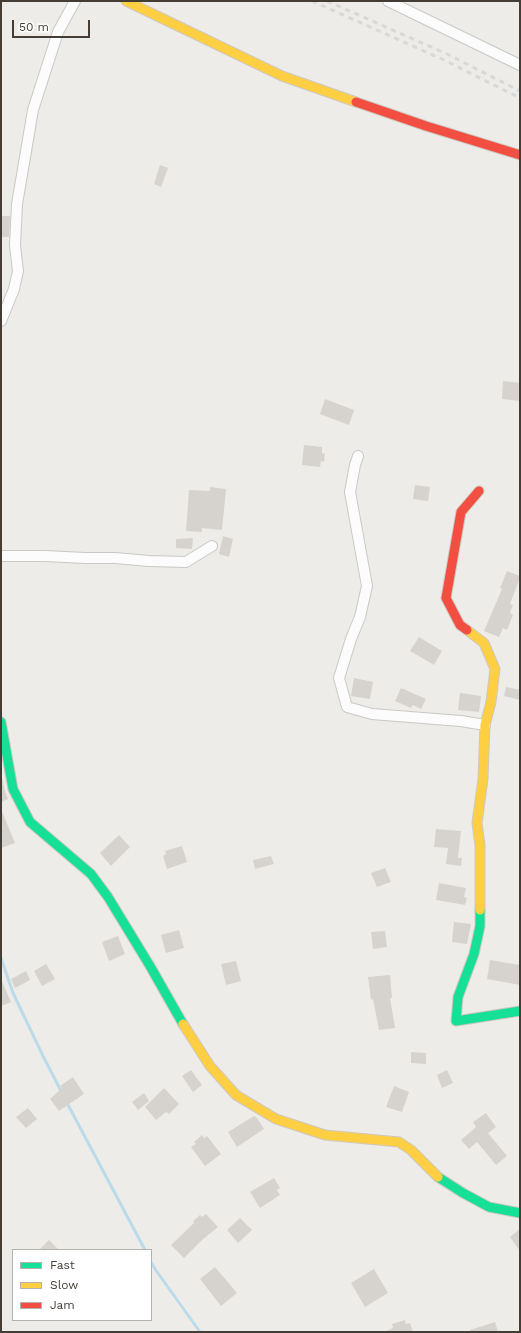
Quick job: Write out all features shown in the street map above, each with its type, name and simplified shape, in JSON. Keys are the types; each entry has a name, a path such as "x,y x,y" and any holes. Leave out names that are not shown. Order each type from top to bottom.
{"street":[{"path":"1,321 14,289 18,271 15,245 17,204 32,110 58,32 75,1"},
{"path":"126,1 282,76 426,126 520,155"},
{"path":"388,1 520,65"},
{"path":"358,456 350,492 367,586 360,617 351,639 339,678 347,707 372,714 461,720 485,725"},
{"path":"480,491 461,512 446,598 460,625 484,643 494,669 490,702 485,725 483,779 477,823 480,845 480,926 474,954 458,997 456,1021 520,1011"},
{"path":"1,556 115,558 186,562 212,546"},
{"path":"1,722 13,789 30,822 91,874 108,897 150,966 182,1023 210,1066 236,1095 276,1119 325,1135 400,1142 411,1150 441,1180 489,1207 520,1213"}],"building":[{"path":"160,165 168,168 161,187 154,184"},
{"path":"1,216 10,216 9,237 1,237"},
{"path":"503,381 520,383 520,401 502,399"},
{"path":"325,399 354,410 349,425 320,414"},
{"path":"304,445 322,447 322,453 325,454 324,462 321,461 320,467 302,465"},
{"path":"415,485 430,487 428,501 413,499"},
{"path":"210,487 226,489 222,530 202,528 202,532 186,531 189,490 210,491"},
{"path":"223,536 233,539 229,557 219,554"},
{"path":"193,538 192,549 176,548 176,539"},
{"path":"507,571 520,576 520,578 510,604 513,605 510,613 513,615 507,630 503,628 499,637 484,631 502,589 500,588"},
{"path":"419,637 442,651 434,665 410,651"},
{"path":"354,678 373,682 370,699 351,696"},
{"path":"506,687 520,690 520,700 504,696"},
{"path":"401,688 426,699 421,709 413,705 411,708 395,701"},
{"path":"460,693 481,696 479,712 458,710"},
{"path":"1,774 8,799 1,802"},
{"path":"1,809 15,843 1,848"},
{"path":"436,829 461,831 458,858 462,858 461,866 446,864 448,848 434,847"},
{"path":"119,835 130,847 111,866 100,853"},
{"path":"182,846 187,862 167,869 163,856 166,854 165,851"},
{"path":"271,856 274,864 255,869 253,860"},
{"path":"385,868 391,882 377,887 371,873"},
{"path":"439,883 466,888 464,897 467,898 465,905 436,900"},
{"path":"454,922 471,924 467,944 452,942"},
{"path":"179,930 184,948 166,953 161,935"},
{"path":"385,931 387,947 373,949 371,932"},
{"path":"118,936 125,954 109,961 102,942"},
{"path":"490,960 520,965 520,985 487,979"},
{"path":"236,961 241,981 226,985 221,964"},
{"path":"46,964 55,979 42,986 34,971"},
{"path":"26,971 30,980 15,988 11,979"},
{"path":"390,975 392,998 390,998 395,1028 379,1030 373,999 371,1000 368,977"},
{"path":"1,979 11,1002 1,1006"},
{"path":"411,1052 426,1053 426,1064 411,1063"},
{"path":"191,1070 202,1085 193,1092 182,1076"},
{"path":"447,1070 453,1083 442,1088 437,1075"},
{"path":"73,1077 84,1094 59,1111 50,1099 62,1088 60,1086"},
{"path":"394,1086 409,1092 402,1112 386,1107"},
{"path":"164,1088 179,1104 169,1114 166,1112 156,1120 145,1107"},
{"path":"144,1093 149,1101 138,1110 132,1102"},
{"path":"28,1108 37,1119 26,1128 16,1117"},
{"path":"486,1113 496,1127 488,1133 507,1156 496,1165 477,1142 469,1149 461,1140 476,1127 473,1122"},
{"path":"254,1116 264,1129 237,1147 228,1132"},
{"path":"202,1135 204,1138 207,1136 221,1154 205,1166 191,1147 196,1144 194,1142"},
{"path":"274,1178 280,1188 277,1190 280,1195 260,1208 250,1192"},
{"path":"206,1214 218,1227 184,1258 171,1245 194,1223 193,1221 200,1215 202,1217"},
{"path":"240,1218 252,1230 238,1243 227,1230"},
{"path":"520,1229 520,1251 510,1237"},
{"path":"49,1240 58,1249 40,1249"},
{"path":"215,1267 237,1293 221,1306 200,1279"},
{"path":"374,1269 388,1293 365,1307 351,1283"},
{"path":"405,1320 406,1324 410,1323 413,1332 387,1331 393,1328 392,1324"},
{"path":"495,1322 498,1332 470,1332 470,1330"}],"waterway":[{"path":"1,958 13,993 62,1093"},
{"path":"66,1101 144,1249"},
{"path":"152,1264 200,1332"}],"railway":[{"path":"312,1 444,60 520,98"},
{"path":"327,1 447,54 520,91"}],"traffic: fast":[{"path":"1,722 13,789 30,822 91,874 108,897 183,1024"},
{"path":"480,910 480,926 474,954 458,997 456,1021 520,1011"},
{"path":"438,1177 489,1207 520,1213"}],"traffic: slow":[{"path":"126,1 282,76 356,102"},
{"path":"467,630 484,643 495,669 491,702 485,725 483,779 477,823 480,845 480,910"},
{"path":"183,1024 210,1066 236,1095 276,1119 325,1135 399,1142 411,1150 438,1177"}],"traffic: jam":[{"path":"356,102 426,126 520,155"},
{"path":"467,630 460,625 446,598 461,512 479,491"}]}
